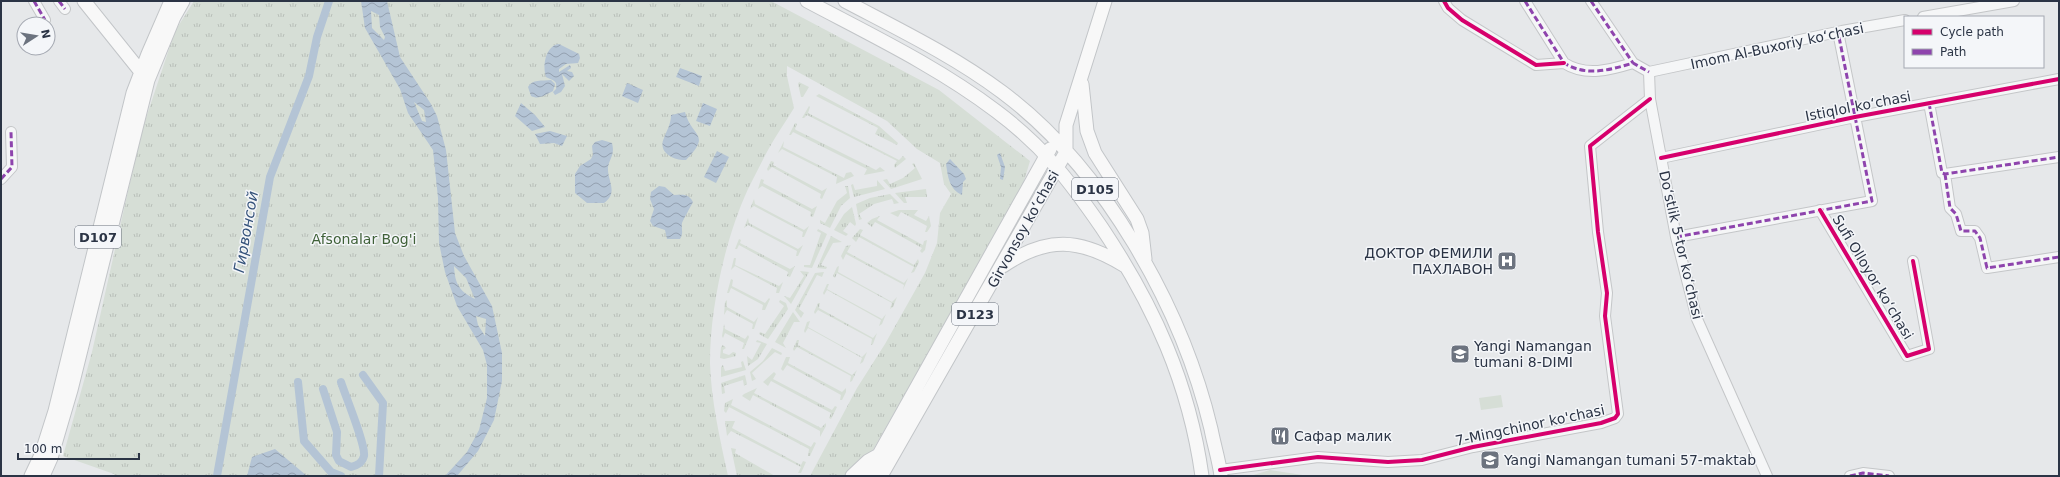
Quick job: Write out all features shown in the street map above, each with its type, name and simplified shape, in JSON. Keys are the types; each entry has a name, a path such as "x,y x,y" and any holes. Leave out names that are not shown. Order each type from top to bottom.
{"main road":[{"path":"84,1 144,76"},
{"name":"D107","path":"43,476 51,458 71,390 144,76 171,1"},
{"name":"D107","path":"31,476 41,455 55,411 134,94 183,1"},
{"name":"D105","path":"807,1 915,59 996,110 1047,155 1058,167 1129,269 1165,340 1184,393 1202,476"},
{"name":"D105","path":"845,1 954,61 996,88 1041,126 1066,152 1116,215 1145,263 1171,315 1196,376 1206,411 1220,473"},
{"name":"Girvonsoy koʻchasi","path":"882,476 1002,268 1066,152 1066,124 1106,1"},
{"path":"1081,77 1087,131 1095,153 1137,219 1142,233 1145,263"},
{"name":"Girvonsoy koʻchasi","path":"1054,140 1066,124"},
{"name":"D123","path":"1047,155 1054,140"},
{"name":"Girvonsoy koʻchasi","path":"867,476 1047,155"},
{"path":"1002,268 1035,249 1050,244 1066,244 1092,250 1129,269"},
{"path":"852,476 868,461 880,454"}],"street":[{"path":"34,1 43,16"},
{"path":"1444,1 1448,8 1462,20 1536,65 1564,63"},
{"path":"1525,1 1564,63 1571,67 1586,71 1610,70 1633,63"},
{"path":"1591,1 1633,63 1649,72"},
{"path":"1929,16 2014,1"},
{"name":"Imom Al-Buxoriy koʻchasi","path":"1649,72 1838,32 1904,20"},
{"path":"1838,32 1856,117"},
{"name":"Doʻstlik 5-tor koʻchasi","path":"1649,72 1650,99 1676,237 1697,318 1767,476"},
{"name":"Istiqlol ko‘chasi","path":"1661,158 1856,117 2059,79"},
{"name":"7-Mingchinor ko'chasi","path":"1220,473 1318,457 1388,462 1422,460 1473,447 1601,423 1615,418 1618,414 1605,316 1607,293 1598,232 1590,146 1650,99"},
{"path":"1929,103 1942,173 1945,174 1950,208 1956,214 1961,231 1975,231 1980,238 1987,268 2059,256"},
{"name":"Sufi Olloyor koʻchasi","path":"1676,237 1872,201 1856,117"},
{"path":"1,179 12,167 11,132"},
{"path":"1945,174 2059,157"},
{"name":"Sufi Olloyor koʻchasi","path":"1820,210 1907,356 1929,349 1913,261"},
{"path":"1850,476 1863,473 1889,476"}],"green space":[{"name":"Afsonalar Bog'i","path":"194,1 771,1 939,90 1030,161 1021,191 858,476 810,476 857,388 885,344 925,273 937,243 940,213 951,194 944,184 940,163 917,149 887,121 787,66 787,76 794,108 777,134 748,189 732,230 720,274 716,297 710,363 716,420 728,476 114,476 114,474 63,456 92,352 141,133 175,31"},
{"path":"799,82 809,87 803,97 801,97 798,84"},
{"path":"819,94 879,126 898,143 897,145 875,134 878,128 816,96"},
{"path":"809,106 808,113 899,160 903,156 906,159 895,168 894,165 897,161 807,115 802,118"},
{"path":"795,123 797,124 796,130 876,170 880,167 885,171 864,175 867,169 793,132 789,135"},
{"path":"784,141 783,147 844,178 846,173 851,172 854,176 836,184 837,177 782,149 778,153"},
{"path":"771,161 774,162 773,165 822,191 827,188 822,199 820,198 821,194 772,167 768,171 767,169"},
{"path":"914,163 922,179 891,189 883,180 887,179 890,184 903,178 915,168 912,164"},
{"path":"761,179 764,180 763,183 812,209 817,206 813,217 810,216 811,212 762,186 758,189"},
{"path":"877,180 885,189 854,197 851,185 853,184 855,190 877,186"},
{"path":"845,186 848,186 850,198 841,206 830,228 820,223 820,220 825,223 837,201 847,193"},
{"path":"926,189 927,197 905,197 907,203 904,203 895,193"},
{"path":"890,194 899,203 894,204 892,199 874,204 859,214 862,219 859,220 856,204 870,198"},
{"path":"754,199 755,204 804,230 809,226 804,237 802,237 803,232 754,206 750,209"},
{"path":"852,207 856,224 855,226 850,222 843,231 848,234 846,236 834,230 844,214"},
{"path":"899,210 918,210 914,215 926,221 929,216 931,226 927,232 925,232 927,226 901,212 898,217 890,213"},
{"path":"880,216 877,220 923,245 924,241 927,240 925,250 922,253 920,251 922,248 875,222 872,227 867,223"},
{"path":"748,218 749,223 798,249 803,245 798,256 796,256 797,251 748,225 744,228"},
{"path":"818,229 827,234 812,268 804,267 804,265 810,265 821,233 817,231"},
{"path":"860,229 863,230 860,235 914,265 918,259 919,262 914,272 911,273 914,267 859,237 856,242 852,238"},
{"path":"831,236 842,242 833,243 821,265 827,267 826,269 817,268"},
{"path":"739,239 741,240 740,243 790,269 795,266 790,277 787,276 788,272 739,245 737,249 735,249"},
{"path":"851,245 847,252 904,283 908,278 903,290 904,285 846,254 843,260 841,256 846,246"},
{"path":"734,258 736,258 735,265 779,286 783,282 779,293 776,293 777,288 735,266 731,270"},
{"path":"839,266 838,272 892,302 897,297 893,307 890,309 892,303 837,273 835,278 833,276 837,267"},
{"path":"800,271 809,272 791,304 784,296 790,298 804,276"},
{"path":"824,272 822,277 817,275 799,309 804,313 801,318 795,310 815,273"},
{"path":"731,279 733,280 732,286 765,303 769,298 770,299 765,310 762,310 763,305 731,288 729,293 727,293"},
{"path":"827,284 829,284 827,289 882,319 886,314 882,324 879,326 881,320 827,290 824,295 823,293"},
{"path":"727,300 727,307 754,322 758,317 754,329 752,329 753,324 727,310 724,315 725,302"},
{"path":"780,300 786,303 788,309 768,339 759,334 760,332 765,334 784,306 779,302"},
{"path":"818,303 820,303 819,308 873,338 877,333 873,344 871,345 872,339 818,310 815,314 814,312"},
{"path":"793,312 800,322 794,322 783,343 786,348 775,342"},
{"path":"810,321 808,327 862,357 867,352 863,362 860,364 862,358 808,328 805,333 804,331 807,322"},
{"path":"724,324 725,329 745,339 748,335 749,337 744,349 742,349 744,343 725,333 723,338"},
{"path":"757,340 767,344 758,359 748,366 747,356 752,360 761,343 756,342"},
{"path":"797,340 799,340 798,345 852,375 857,370 852,381 850,382 851,376 797,347 794,351 793,349"},
{"path":"723,345 726,348 723,350 723,353 729,355 733,352 736,353 736,356 724,359 720,358 721,347"},
{"path":"772,348 782,353 781,355 775,352 752,373 756,379 752,381 750,372 763,361"},
{"path":"786,357 790,357 788,363 842,392 846,388 846,392 842,400 840,400 841,395 787,365 783,371 781,369"},
{"path":"743,361 746,370 721,377 721,367 723,365 725,371 742,367 741,362"},
{"path":"774,372 776,374 773,379 832,410 835,406 837,407 831,419 829,418 831,413 771,381 768,386 763,382"},
{"path":"745,375 747,384 744,386 743,380 724,386 725,393 722,394 721,383"},
{"path":"757,388 754,393 821,428 826,423 820,437 820,431 753,395 750,401 742,396"},
{"path":"1501,395 1503,407 1481,410 1479,398"},
{"path":"733,399 731,405 811,447 814,442 816,443 810,456 808,456 809,449 729,407 726,413 724,411 725,403"},
{"path":"725,421 735,421 732,428 801,465 803,461 806,462 801,473 798,473 801,467 731,431 727,436"},
{"path":"731,448 736,449 735,453 775,476 737,476"},
{"path":"1270,470 1309,476 1250,476"}],"water":[{"path":"361,1 387,1 400,57 431,104 437,116 446,150 455,233 464,256 492,306 502,353 502,381 494,420 478,451 457,476 445,476 467,452 479,430 487,398 487,365 483,350 457,306 445,272 439,243 438,198 433,150 408,113 400,89 365,28","holes":["371,11 379,15 380,27 385,37 384,40 372,28","414,102 424,110 426,122 422,121","454,266 466,278 475,299 462,290 455,278","476,316 486,319 485,336 478,325"]},
{"path":"559,44 579,54 580,58 578,63 566,64 559,69 559,72 570,65 571,68 567,71 572,72 574,76 569,81 562,74 565,86 561,92 555,95 553,92 556,89 556,84 554,81 546,77 545,62 551,48"},
{"path":"680,68 702,76 699,86 676,77"},
{"path":"551,80 555,84 553,91 539,97 531,96 528,87 530,84 538,81"},
{"path":"627,83 643,90 638,103 622,96"},
{"path":"521,103 535,115 545,127 532,131 515,116"},
{"path":"703,103 717,109 710,126 696,121"},
{"path":"685,112 699,140 694,151 686,160 682,160 668,155 663,148 662,143 670,124 671,115"},
{"path":"550,131 567,136 562,146 554,143 540,144 535,134"},
{"path":"602,140 612,143 613,147 613,153 608,167 612,190 611,195 604,203 587,203 575,193 575,174 580,166 591,159 593,155 592,146 595,142"},
{"path":"717,151 729,157 716,183 704,177"},
{"path":"1000,153 1005,167 1003,180 1000,179 1001,167 997,155"},
{"path":"950,159 964,174 966,179 963,182 962,195 954,189 950,182 946,164"},
{"path":"659,186 665,187 674,195 687,196 693,202 682,223 682,233 680,239 667,239 665,230 653,226 650,221 654,209 650,199 651,192"},
{"path":"275,449 307,476 247,476 252,457"}],"waterway":[{"name":"Гирвонсой","path":"217,476 270,177 309,76 317,37 329,1"},
{"path":"363,375 383,403 379,476"},
{"path":"298,382 304,441 331,472 341,476"},
{"path":"323,389 337,432 336,455 339,461 351,467 362,460 364,450 359,431 341,382"}],"marked path":[{"path":"34,1 43,16"},
{"path":"59,1 65,9"},
{"path":"1525,1 1564,63 1581,70 1589,71 1607,70 1633,63 1649,72"},
{"path":"1591,1 1633,63"},
{"path":"1676,237 1872,201 1838,32"},
{"path":"1929,103 1942,173 1945,174 2059,157"},
{"path":"1,179 12,167 11,132"},
{"path":"1945,174 1950,208 1956,214 1961,231 1975,231 1980,238 1987,268 2059,257"},
{"path":"1850,476 1863,473 1889,476"}],"cycle path":[{"path":"1444,1 1448,8 1462,20 1536,65 1564,63"},
{"path":"1661,158 1855,117 2059,79"},
{"path":"1220,470 1318,457 1388,462 1422,460 1473,447 1601,423 1615,418 1618,414 1605,316 1607,293 1598,232 1590,146 1650,99"},
{"path":"1820,210 1907,356 1929,349 1913,261"}],"place":[{"name":"ДОКТОР ФЕМИЛИ ПАХЛАВОН","path":"1507,261"},
{"name":"Yangi Namangan tumani 8-DIMI","path":"1460,354"},
{"name":"Сафар малик","path":"1280,436"},
{"name":"Yangi Namangan tumani 57-maktab","path":"1490,460"}]}
